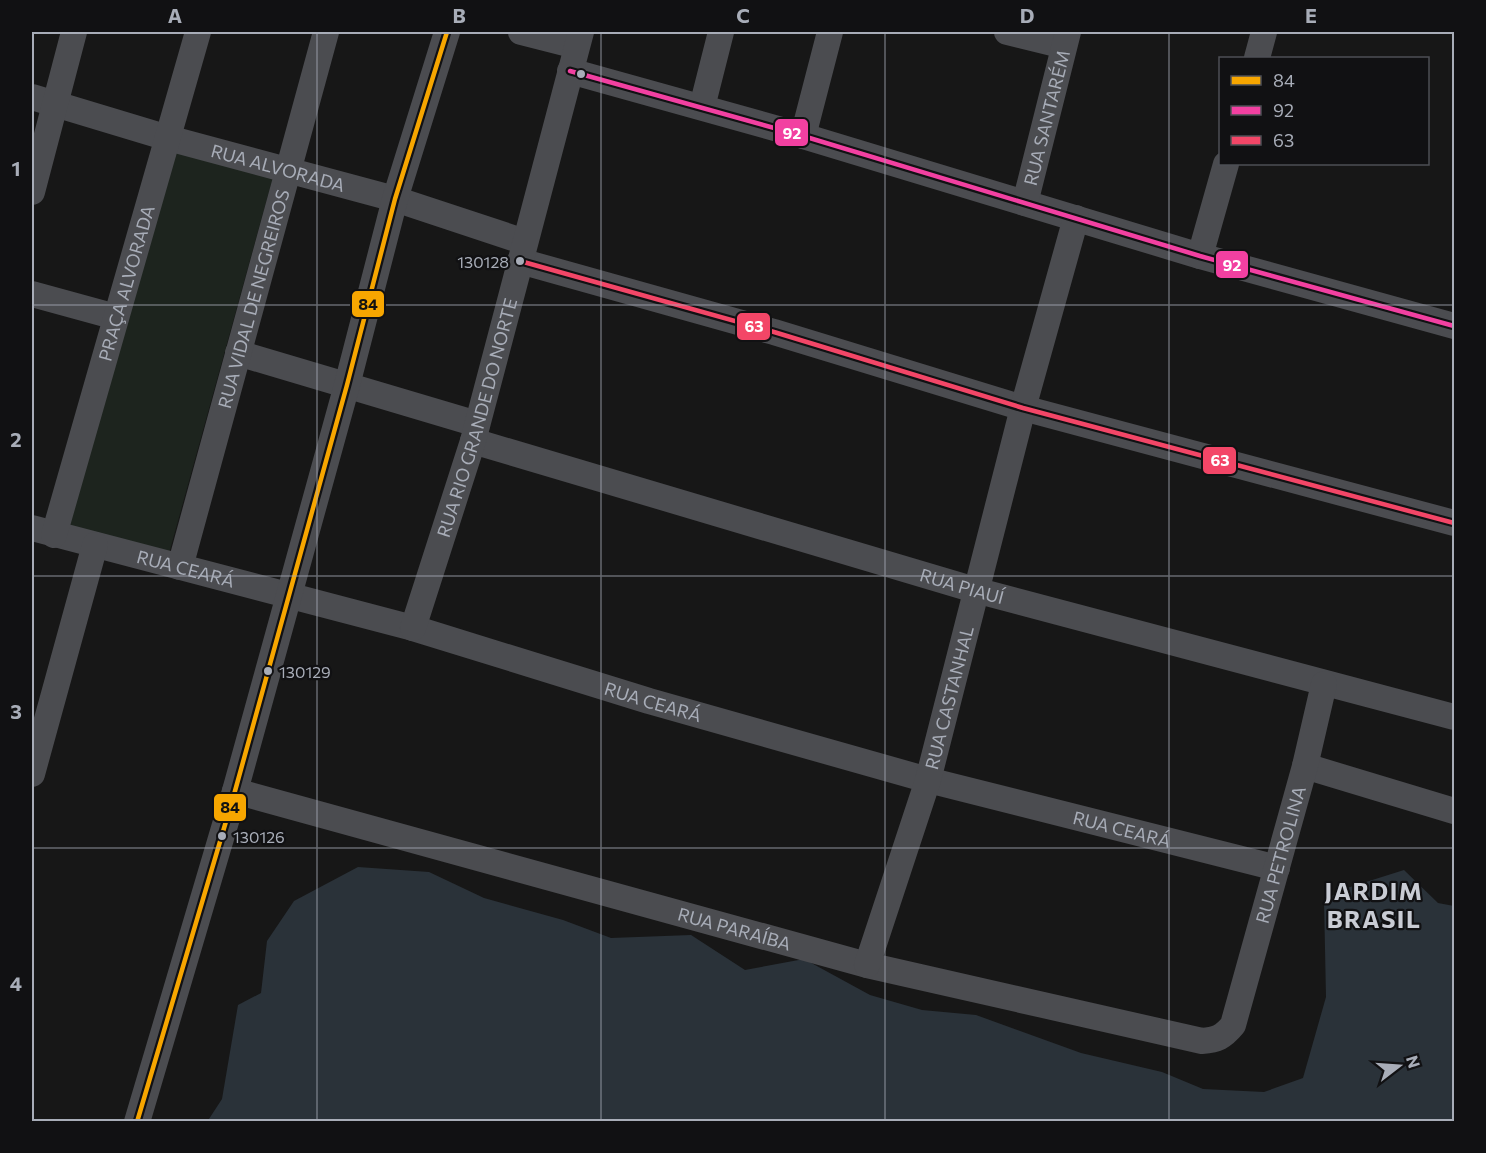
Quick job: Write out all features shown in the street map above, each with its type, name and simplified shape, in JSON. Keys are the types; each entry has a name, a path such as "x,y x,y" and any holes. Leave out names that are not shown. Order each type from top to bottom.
{"street":[{"path":"32,192 43,100 74,32"},
{"name":"PRAÇA ALVORADA","path":"43,532 116,317 198,32"},
{"name":"RUA VIDAL DE NEGREIROS","path":"180,567 326,32"},
{"path":"137,1122 235,791 347,385 395,199 447,32"},
{"path":"521,32 579,39"},
{"path":"702,107 721,32"},
{"path":"803,136 830,32"},
{"path":"1007,32 1066,39"},
{"path":"1257,57 1264,32"},
{"name":"RUA RIO GRANDE DO NORTE","path":"413,628 475,433 579,39"},
{"name":"RUA SANTARÉM","path":"1025,203 1066,39"},
{"path":"570,71 803,136 1200,256 1455,326"},
{"name":"RUA ALVORADA","path":"43,100 168,138 395,199 523,251 774,332 1023,408 1455,523"},
{"path":"1200,256 1226,165"},
{"name":"RUA CASTANHAL","path":"867,965 928,780 975,590 1076,218"},
{"path":"32,294 116,317"},
{"name":"RUA PIAUÍ","path":"238,353 347,385 475,433 975,590 1455,717"},
{"name":"RUA CEARÁ","path":"43,532 413,628 649,700 928,780 1277,868"},
{"path":"32,774 95,545"},
{"name":"RUA PETROLINA","path":"1233,1026 1305,766 1324,684"},
{"path":"1305,766 1454,810"},
{"name":"RUA PARAÍBA","path":"235,791 867,965 1202,1041 1223,1036 1233,1026"}],"shaded area":[{"path":"164,146 273,177 168,557 59,526"},
{"path":"358,867 429,872 484,898 563,920 611,938 691,935 745,970 804,959 870,995 922,1010 976,1015 1081,1053 1162,1072 1203,1089 1264,1092 1303,1078 1326,997 1324,900 1347,888 1404,870 1438,903 1454,906 1454,1121 207,1122 222,1099 238,1005 261,993 267,941 294,901"}],"transit line":[{"name":"84","path":"137,1122 235,791 347,385 395,199 447,32"},
{"name":"92","path":"570,71 803,136 1200,256 1454,326"},
{"name":"63","path":"520,261 774,332 1023,408 1454,523"}],"place":[{"name":"130128","path":"520,261"},
{"name":"130129","path":"268,671"},
{"name":"130126","path":"222,836"}],"district":[{"name":"JARDIM BRASIL","path":"1374,904"}]}
